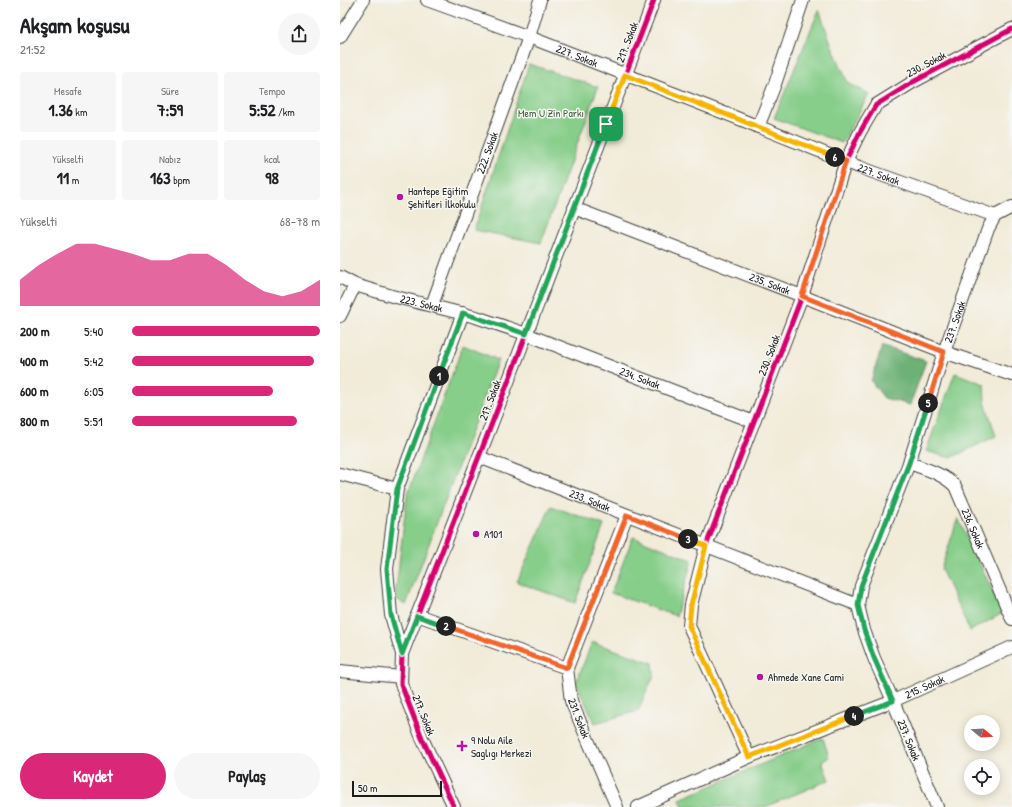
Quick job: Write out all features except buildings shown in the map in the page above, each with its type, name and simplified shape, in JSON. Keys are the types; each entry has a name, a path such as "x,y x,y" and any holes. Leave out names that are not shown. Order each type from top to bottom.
{"street":[{"path":"340,37 363,0"},
{"name":"227. Sokak","path":"427,0 529,37 859,167 995,216"},
{"name":"222. Sokak","path":"432,306 529,37 540,0"},
{"name":"217. Sokak","path":"454,807 422,738 400,684 402,654 654,0"},
{"path":"758,127 775,84 803,0"},
{"name":"230. Sokak","path":"749,757 689,626 691,605 706,546 802,296 846,161 860,132 876,105 913,82 1012,29"},
{"path":"995,216 1012,207"},
{"name":"235. Sokak","path":"574,208 944,352 1012,375"},
{"name":"237. Sokak","path":"937,807 869,644 858,605 861,586 909,463 944,352 988,229 995,216"},
{"name":"223. Sokak","path":"340,277 355,284 392,296 463,313 526,334"},
{"path":"340,316 355,284"},
{"path":"402,654 391,615 387,569 397,489 463,313"},
{"name":"234. Sokak","path":"526,334 754,422"},
{"name":"233. Sokak","path":"479,457 858,605"},
{"name":"236. Sokak","path":"909,463 937,473 948,479 955,486 1012,619"},
{"path":"340,474 397,489"},
{"name":"231. Sokak","path":"617,807 571,701 567,668 627,515"},
{"path":"417,616 567,668"},
{"name":"215. Sokak","path":"638,807 749,757 893,701 1012,647"},
{"path":"340,671 401,677"}],"green space":[{"path":"819,10 832,46 848,83 869,94 842,143 774,118"},
{"name":"Mem U Zin Parkı","path":"529,64 598,87 541,243 474,230"},
{"path":"463,345 498,360 406,605 395,598 407,496"},
{"path":"882,346 926,361 910,405 884,398 871,381"},
{"path":"955,373 984,384 985,402 996,436 951,458 926,451"},
{"path":"551,506 604,525 575,603 517,582"},
{"path":"958,518 1003,613 970,631 941,569"},
{"path":"633,537 692,560 676,616 611,593"},
{"path":"592,642 653,663 654,675 638,711 595,723 576,683"},
{"path":"823,738 829,757 822,762 829,780 765,807 683,807 680,799"}],"cycle path":[{"path":"454,807 422,738 401,684 402,654 654,0"},
{"path":"749,757 689,626 691,605 706,546 802,296 846,161 860,132 876,105 913,82 1012,29"}],"place":[{"name":"Hantepe Eğitim Şehitleri İlkokulu","path":"400,197"},
{"name":"A101","path":"476,534"},
{"name":"Ahmede Xane Cami","path":"760,677"},
{"name":"9 Nolu Aile Saglıgı Merkezi","path":"462,746"}],"route":[{"path":"625,75 846,161 802,296 944,352 909,463 861,586 858,605 864,630 874,658 893,701 749,757 689,626 691,605 706,546 627,515 567,668 417,616 402,654 391,615 387,569 397,489 463,313 526,334 606,124 625,75"}]}
